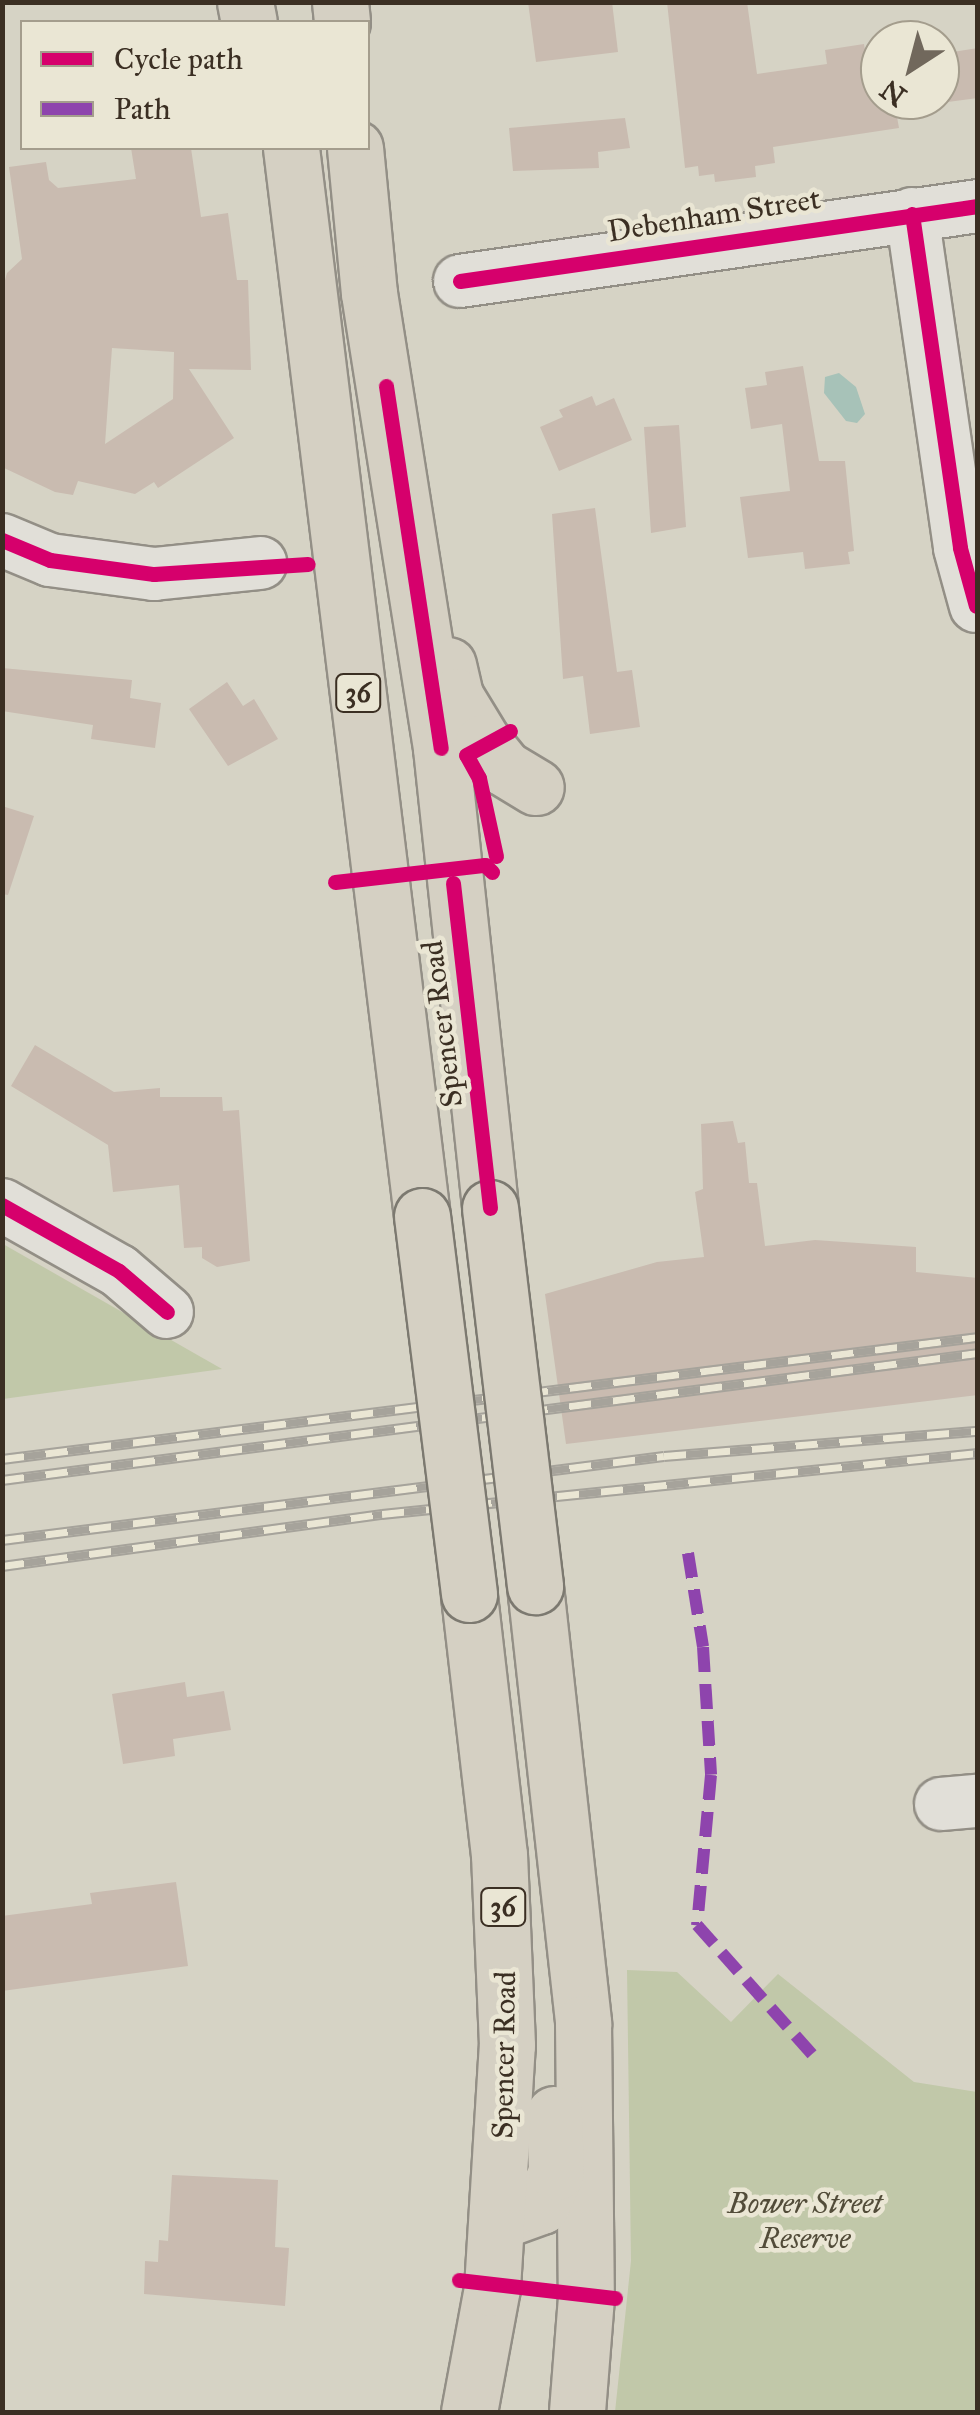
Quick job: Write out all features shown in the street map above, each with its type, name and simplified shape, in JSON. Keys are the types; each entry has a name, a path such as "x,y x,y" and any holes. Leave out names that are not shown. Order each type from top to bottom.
{"main road":[{"name":"Spencer Road","path":"354,150 441,748 490,1208 567,1852 583,2023 588,2184 577,2412"},
{"name":"Spencer Road","path":"286,162 469,1594 506,1946 498,2222 468,2412"},
{"path":"386,386 412,438 428,570 455,696 504,768 536,787"},
{"path":"498,2222 541,2206 556,2172 548,1931 567,1852"}],"street":[{"name":"Debenham Street","path":"460,281 978,206"},
{"path":"912,214 960,548 976,606"},
{"path":"2,540 50,560 154,574 260,564"},
{"path":"2,1205 119,1271 167,1312"}],"green space":[{"path":"3,1244 222,1369 3,1399"},
{"name":"Bower Street Reserve","path":"627,1970 677,1972 731,2022 778,1974 914,2082 977,2092 977,2412 615,2412 631,2261"}],"shaded area":[{"path":"839,373 856,387 865,414 857,423 846,421 824,393 825,377"}],"building":[{"path":"528,2 612,2 618,52 536,62"},
{"path":"667,2 747,2 757,74 827,64 825,50 860,45 860,120 898,120 899,128 773,147 775,163 755,166 756,177 715,182 714,174 699,176 698,166 685,168"},
{"path":"978,48 978,98 960,100 960,51"},
{"path":"625,118 630,148 598,152 599,168 513,171 509,128"},
{"path":"131,150 191,150 201,217 228,213 237,280 248,280 251,370 189,369 234,438 158,488 154,482 135,494 78,481 73,495 55,492 2,467 2,291 7,273 22,259 9,167 46,162 49,180 58,188 136,179","holes":["112,348 174,352 173,399 105,444"]},
{"path":"803,366 819,461 845,461 854,551 848,552 850,564 805,569 803,552 748,558 740,497 790,491 782,424 751,429 745,388 767,385 765,372"},
{"path":"592,396 596,406 614,398 632,440 559,471 540,427 563,417 559,410"},
{"path":"679,425 686,527 651,533 644,427"},
{"path":"595,508 617,672 632,670 640,727 590,734 583,676 563,679 552,514"},
{"path":"2,668 132,680 130,698 161,703 155,748 91,739 93,725 2,711"},
{"path":"227,682 243,706 254,699 278,739 228,766 189,709"},
{"path":"2,806 34,816 8,895 2,894"},
{"path":"35,1045 114,1092 160,1088 160,1097 222,1097 223,1111 239,1110 250,1261 217,1267 202,1258 202,1247 184,1248 179,1185 113,1192 108,1145 11,1086"},
{"path":"733,1121 738,1143 745,1142 749,1183 757,1183 765,1246 815,1240 916,1247 916,1272 978,1278 978,1395 566,1444 545,1294 657,1262 704,1257 695,1192 703,1189 701,1124"},
{"path":"185,1682 187,1697 224,1691 231,1730 173,1739 175,1756 123,1764 112,1694"},
{"path":"176,1882 188,1966 2,1991 2,1916 92,1904 90,1893"},
{"path":"172,2175 278,2180 275,2247 289,2248 285,2306 144,2294 145,2261 158,2262 159,2240 168,2241"}],"railway":[{"path":"2,1459 978,1337"},
{"path":"2,1480 978,1353"},
{"path":"2,1540 664,1456 978,1431"},
{"path":"2,1566 382,1514 978,1453"}],"marked path":[{"path":"688,1553 703,1647 711,1775 697,1925 819,2062"}],"cycle path":[{"path":"460,281 978,206"},
{"path":"912,214 960,548 976,606"},
{"path":"386,386 441,748"},
{"path":"2,540 50,560 154,574 308,564"},
{"path":"496,856 479,778 466,755 510,731"},
{"path":"335,882 485,865 492,872"},
{"path":"453,883 490,1208"},
{"path":"2,1205 119,1271 167,1312"},
{"path":"459,2280 615,2298"}]}
